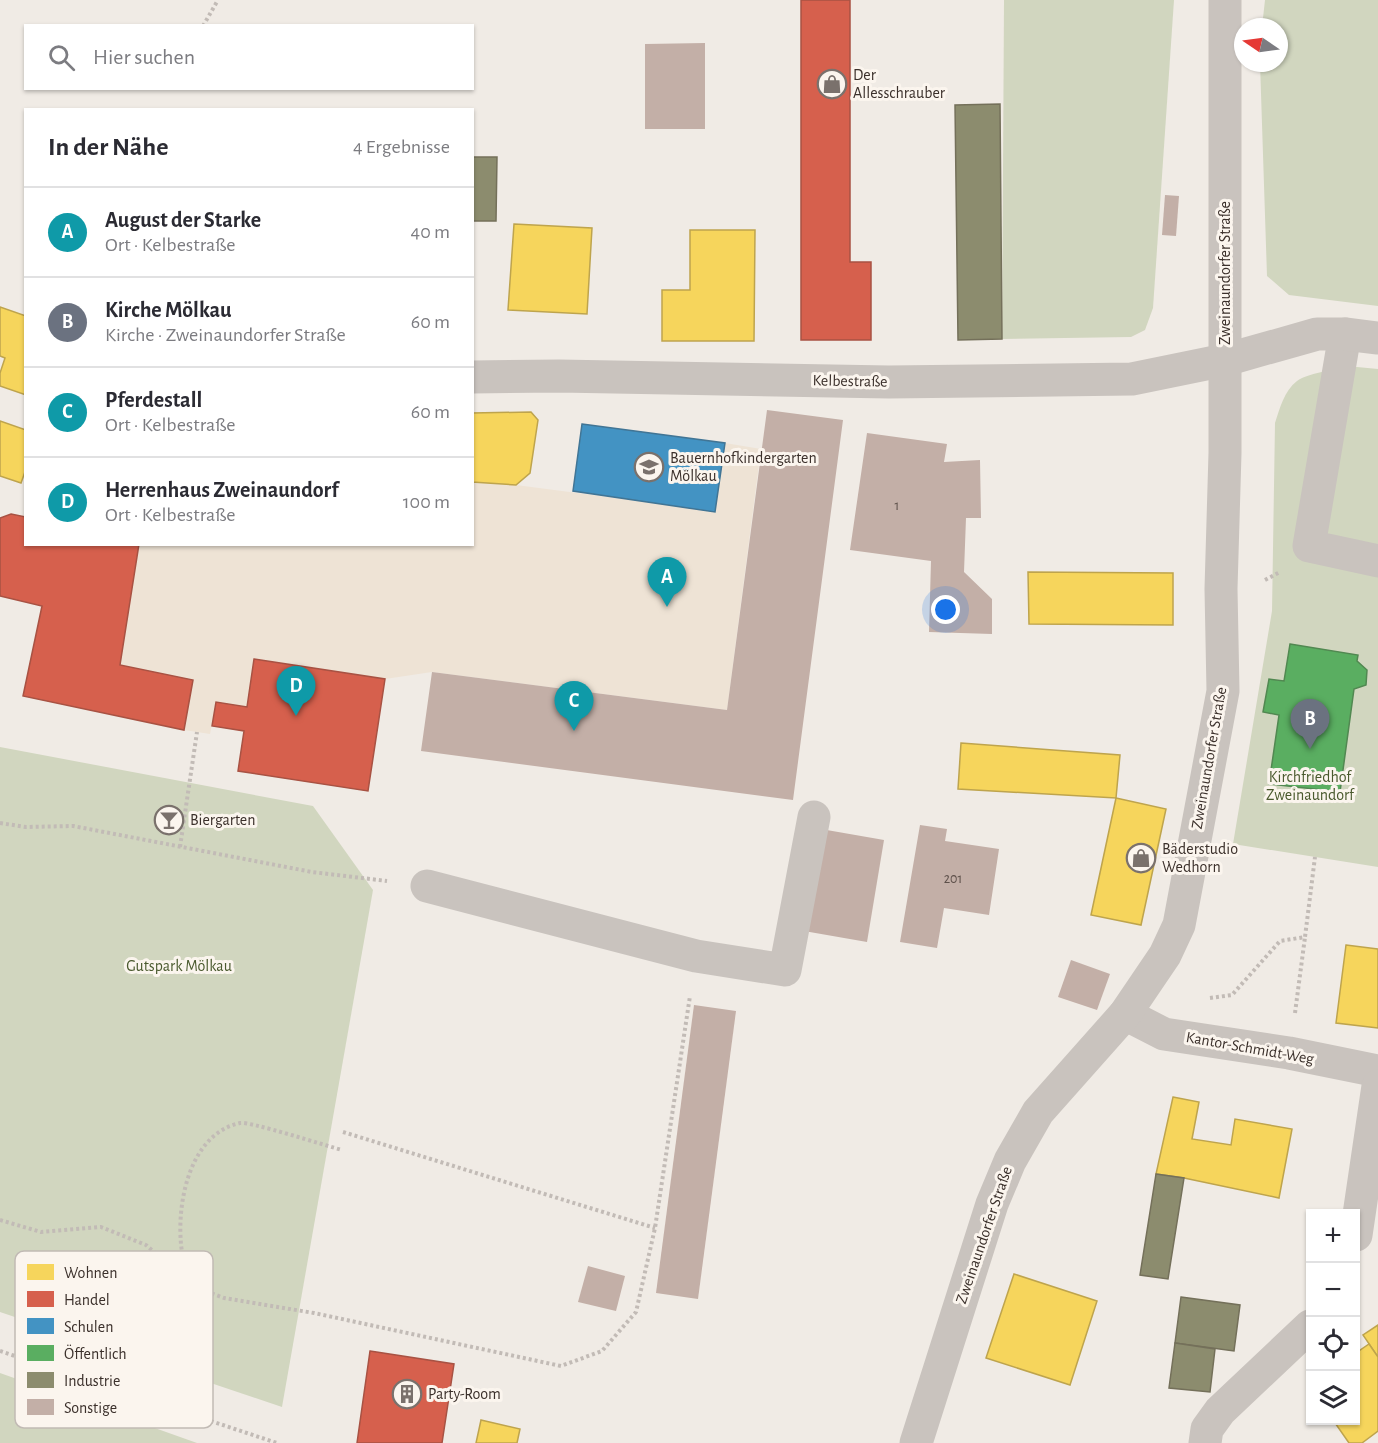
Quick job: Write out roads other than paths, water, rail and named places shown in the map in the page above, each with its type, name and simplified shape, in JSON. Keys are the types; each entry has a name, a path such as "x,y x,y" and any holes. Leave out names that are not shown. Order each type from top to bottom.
{"street":[{"name":"Zweinaundorfer Straße","path":"916,1443 992,1204 1010,1161 1038,1112 1125,1014 1165,955 1179,925 1223,691 1221,590 1225,453 1225,0"},
{"name":"Kelbestraße","path":"474,377 559,376 889,382 1132,380 1225,360 1317,334 1345,334 1378,338"},
{"path":"1345,334 1309,546 1378,561"},
{"path":"427,886 696,956 785,970 814,818"},
{"name":"Kantor-Schmidt-Weg","path":"1125,1014 1164,1034 1289,1053 1378,1071"},
{"path":"1360,1209 1378,1086"},
{"path":"1205,1443 1207,1429 1220,1411 1306,1331"}],"place":[{"name":"Der Allesschrauber","path":"832,84"},
{"name":"Bauernhofkindergarten Mölkau","path":"649,467"},
{"name":"August der Starke","path":"667,607"},
{"name":"Herrenhaus Zweinaundorf","path":"296,716"},
{"name":"Pferdestall","path":"574,731"},
{"name":"Kirche Mölkau","path":"1310,749"},
{"name":"Biergarten","path":"169,820"},
{"name":"Bäderstudio Wedhorn","path":"1141,858"},
{"name":"Party-Room","path":"407,1394"}],"park label":[{"name":"Kirchfriedhof Zweinaundorf","path":"1310,786"},
{"name":"Gutspark Mölkau","path":"179,966"}]}
